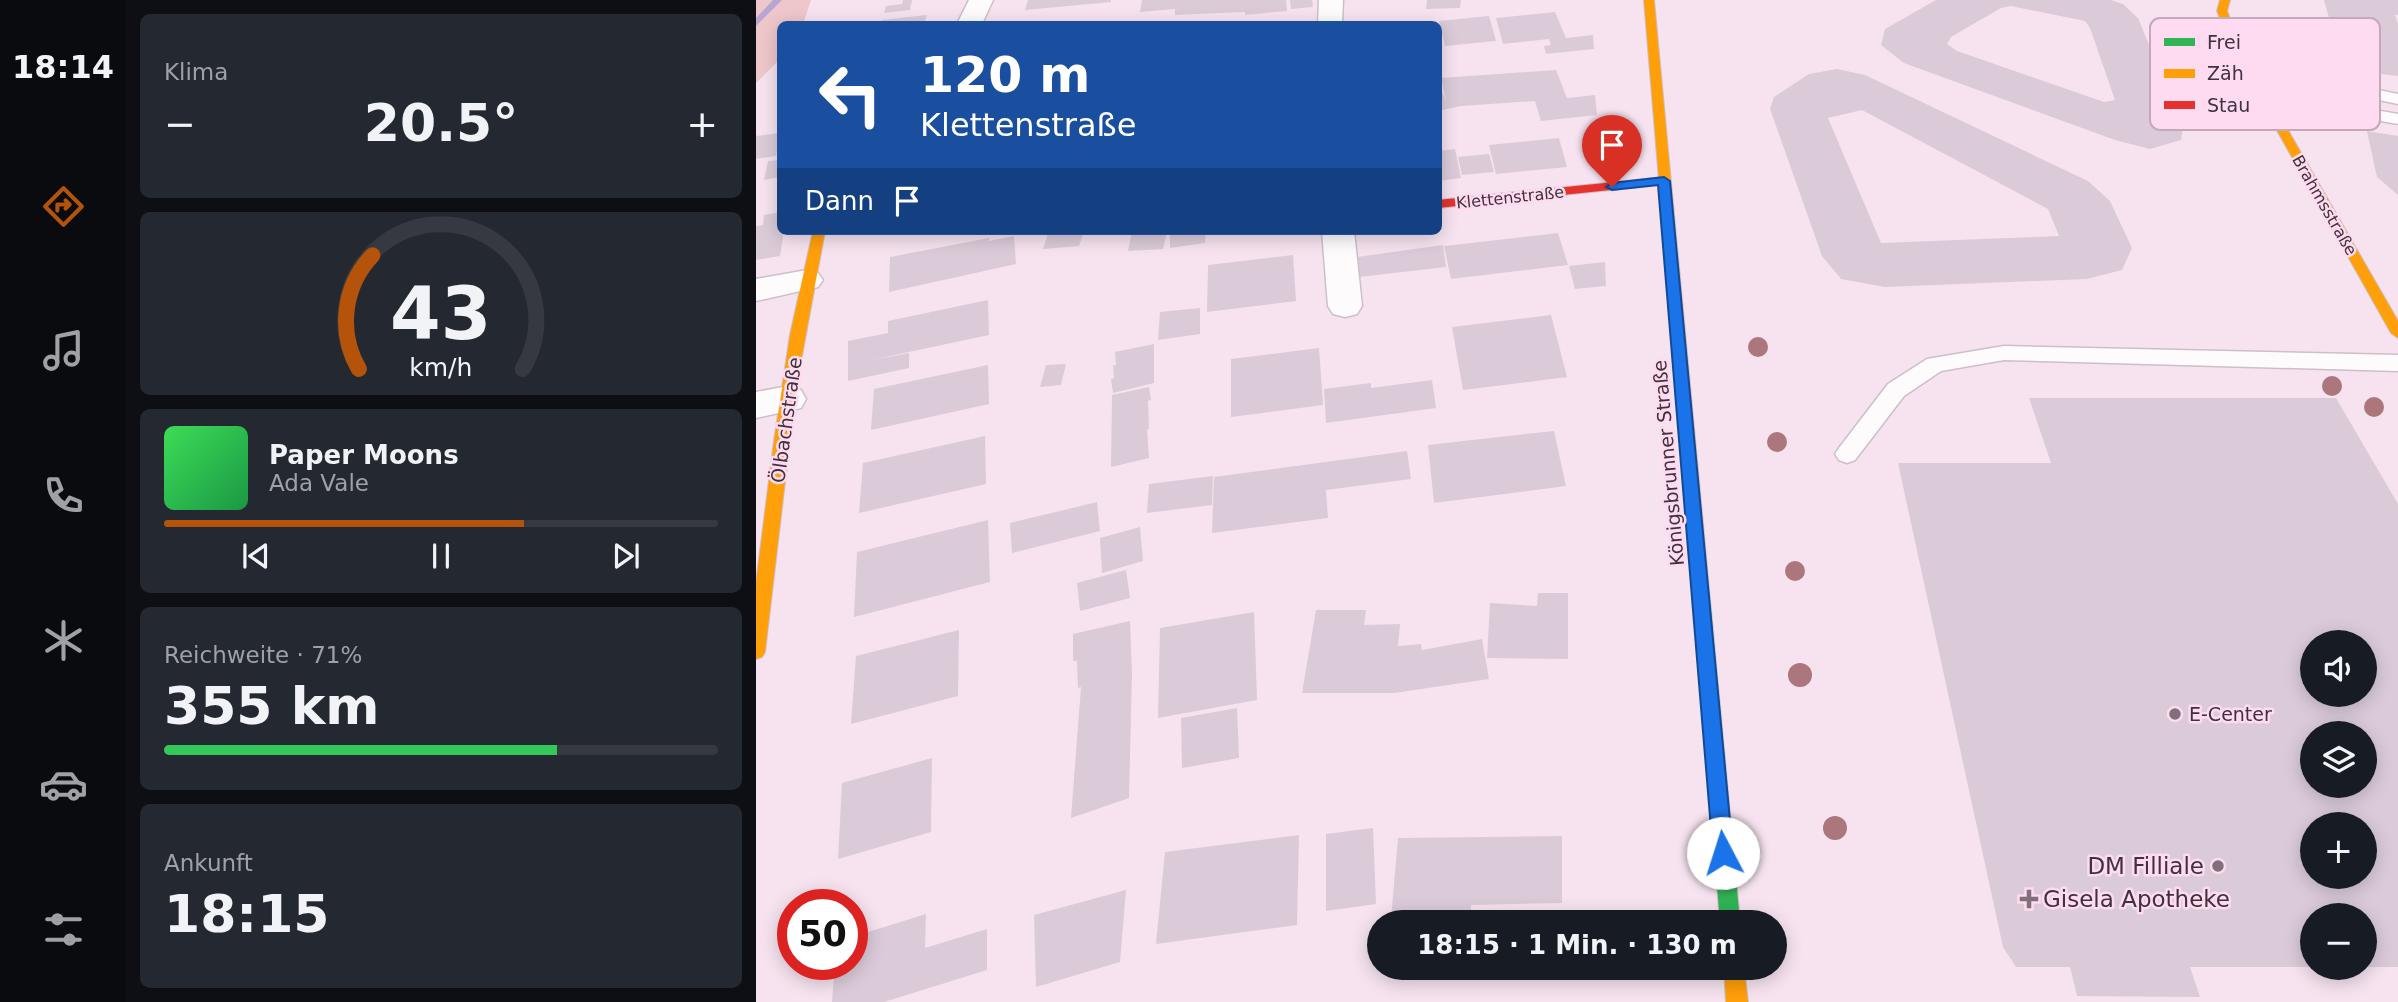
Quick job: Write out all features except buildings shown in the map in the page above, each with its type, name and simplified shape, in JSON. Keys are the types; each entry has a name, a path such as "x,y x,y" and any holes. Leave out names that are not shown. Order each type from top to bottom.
{"street":[{"path":"971,21 981,0"},
{"path":"1330,21 1331,0"},
{"name":"Königsbrunner Straße","path":"1649,0 1729,910"},
{"name":"Brahmsstraße","path":"2225,0 2222,11 2225,18"},
{"name":"Brahmsstraße","path":"2282,130 2398,333"},
{"name":"Klettenstraße","path":"1442,204 1664,181"},
{"name":"Ölbachstraße","path":"756,652 772,402 818,235"},
{"path":"1338,235 1345,306"},
{"path":"756,290 807,280"},
{"path":"1735,980 1737,1002"}],"lane":[{"path":"2380,95 2398,99"},
{"path":"2380,116 2398,119"},
{"path":"1847,454 1896,390 1936,363 2004,353 2398,363"}],"shaded area":[{"path":"756,0 811,0 804,21 777,21 777,62 756,83"}],"waterway":[{"path":"756,23 778,0"}],"traffic: fast":[{"path":"1701,589 1729,910"}],"traffic: slow":[{"path":"1649,0 1701,589"},
{"path":"2225,0 2222,11 2225,18"},
{"path":"2282,130 2398,333"},
{"path":"756,652 789,388 818,235"},
{"path":"1735,980 1737,1002"}],"traffic: jam":[{"path":"1442,204 1664,181"}],"place":[{"name":"E-Center","path":"2175,714"},
{"name":"DM Filliale","path":"2218,866"},
{"name":"Gisela Apotheke","path":"2029,899"}],"route":[{"path":"1612,187 1664,181 1723,853"}]}
